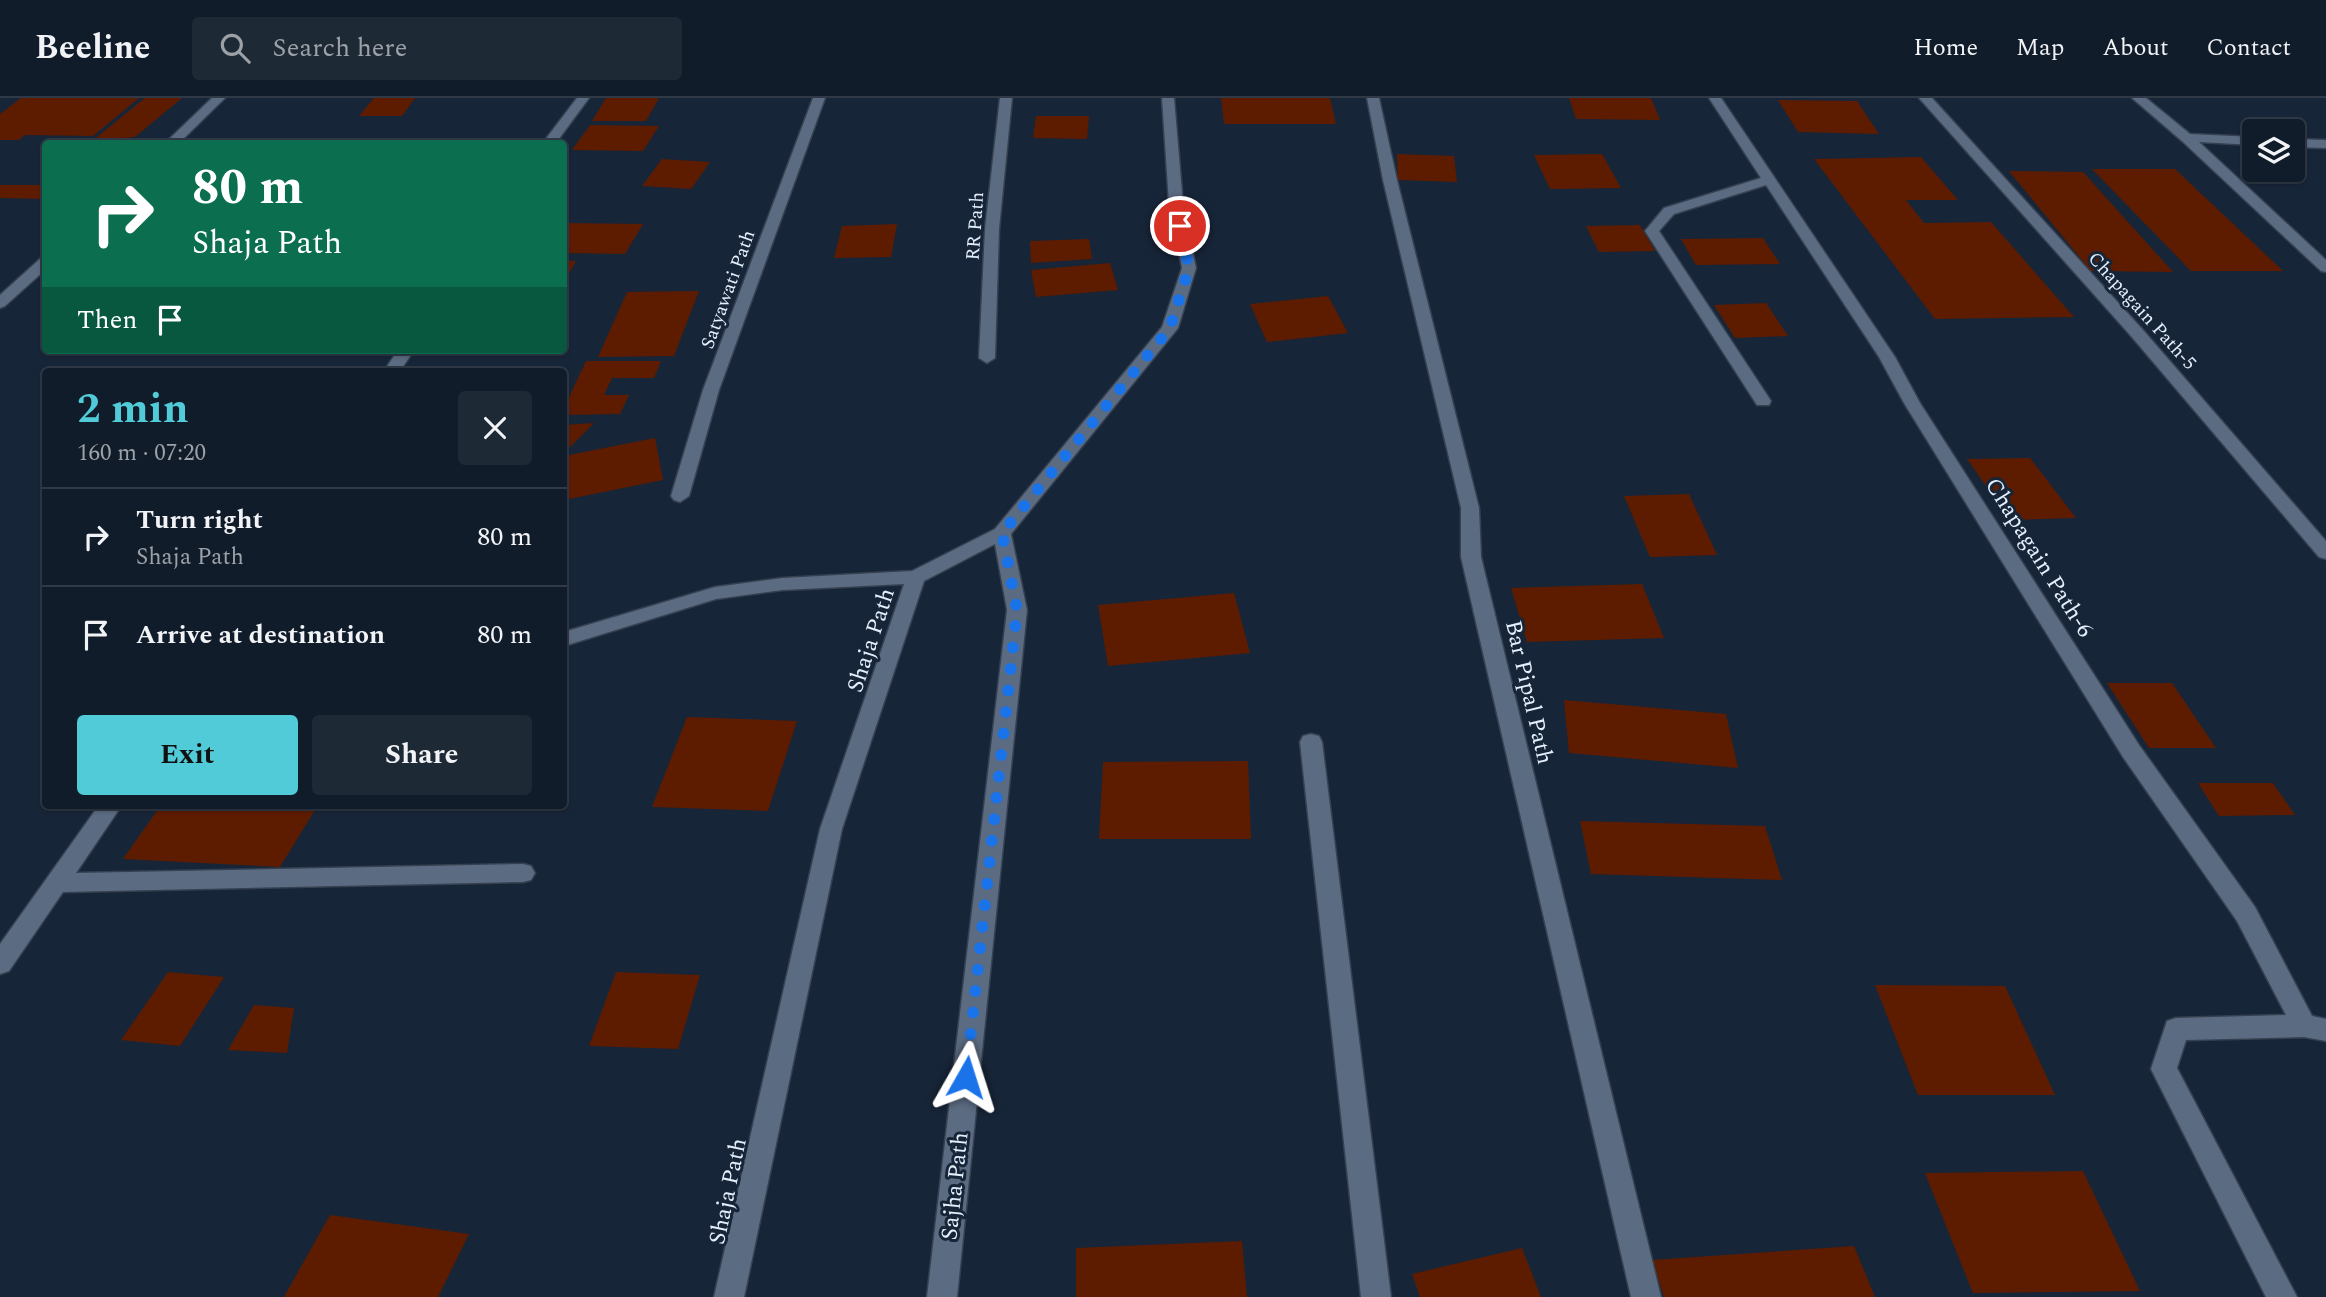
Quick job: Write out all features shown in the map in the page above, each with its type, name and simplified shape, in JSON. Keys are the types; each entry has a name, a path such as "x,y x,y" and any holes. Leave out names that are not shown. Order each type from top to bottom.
{"street":[{"path":"174,140 219,98"},
{"path":"551,140 583,98"},
{"name":"Satyawati Path","path":"680,496 710,390 819,98"},
{"name":"RR Path","path":"986,358 992,229 1006,98"},
{"name":"Shaja Path","path":"729,1297 831,829 916,577 1002,533 1170,328 1189,268 1176,204 1168,98"},
{"name":"Bar Pipal Path","path":"1373,98 1470,508 1471,557 1646,1297"},
{"name":"Chapagain Path-6","path":"1715,98 1887,357 1912,403 2131,751 2246,914 2315,1028"},
{"name":"Chapagain Path-5","path":"1925,98 2137,333 2326,553"},
{"path":"2138,98 2187,138 2326,268"},
{"path":"2187,138 2242,140"},
{"path":"2305,143 2326,144"},
{"path":"1763,401 1652,231 1669,211 1768,180"},
{"path":"0,303 42,265"},
{"name":"Sajha Path","path":"942,1297 1017,610 1002,533"},
{"path":"567,638 715,593 783,584 916,577"},
{"path":"1311,742 1376,1297"},
{"path":"0,964 108,809"},
{"path":"59,883 523,873"},
{"path":"2282,1297 2164,1069 2176,1029 2315,1028"}],"building":[{"path":"21,98 139,98 93,136 25,135 19,140 0,140 0,114"},
{"path":"145,98 182,98 135,137 93,140"},
{"path":"374,98 415,98 402,116 359,116"},
{"path":"606,98 659,98 646,121 592,121"},
{"path":"1221,98 1330,98 1336,124 1224,124"},
{"path":"1569,98 1651,98 1660,120 1576,119"},
{"path":"1778,100 1857,101 1879,134 1798,132"},
{"path":"1036,116 1089,116 1087,139 1033,138"},
{"path":"590,125 659,126 643,151 572,150"},
{"path":"1397,154 1454,156 1457,182 1398,180"},
{"path":"1602,154 1621,188 1550,189 1534,155"},
{"path":"1921,157 1958,200 1906,200 1924,223 1991,222 2074,317 1935,319 1814,159"},
{"path":"662,159 710,162 691,189 642,186"},
{"path":"2092,169 2175,169 2283,271 2191,271"},
{"path":"2009,171 2083,172 2173,272 2091,271"},
{"path":"0,185 42,185 42,199 0,198"},
{"path":"567,223 643,224 625,254 567,253"},
{"path":"897,224 891,257 834,258 842,226"},
{"path":"1640,225 1655,251 1599,252 1586,226"},
{"path":"1763,238 1780,264 1696,265 1681,239"},
{"path":"1089,239 1092,259 1031,263 1030,241"},
{"path":"567,261 576,261 567,278"},
{"path":"1110,263 1118,290 1036,297 1031,270"},
{"path":"699,291 674,356 598,357 627,292"},
{"path":"1328,296 1348,333 1267,342 1250,304"},
{"path":"1766,303 1788,336 1735,338 1714,305"},
{"path":"586,361 661,361 654,378 612,378 604,395 629,395 620,414 567,415 567,402"},
{"path":"594,423 570,447 567,447 567,425"},
{"path":"655,438 663,480 567,499 567,455"},
{"path":"2030,458 2076,518 2010,520 1967,459"},
{"path":"1689,494 1717,555 1650,557 1624,496"},
{"path":"1642,584 1664,638 1527,642 1511,588"},
{"path":"1234,593 1250,653 1108,666 1098,605"},
{"path":"2107,683 2172,683 2216,748 2149,748"},
{"path":"1564,700 1726,714 1738,768 1569,753"},
{"path":"687,717 797,721 768,811 652,807"},
{"path":"1248,761 1251,839 1099,839 1103,762"},
{"path":"2198,783 2273,783 2295,815 2219,816"},
{"path":"158,809 316,809 280,867 123,859"},
{"path":"1580,821 1765,826 1782,880 1591,874"},
{"path":"168,972 224,977 180,1046 121,1040"},
{"path":"616,972 700,975 678,1049 589,1046"},
{"path":"1875,985 2005,986 2055,1095 1918,1095"},
{"path":"254,1005 294,1008 287,1053 228,1050"},
{"path":"2083,1171 2140,1291 1973,1293 1925,1173"},
{"path":"330,1215 469,1234 438,1297 284,1297"},
{"path":"1242,1241 1247,1297 1076,1297 1076,1248"},
{"path":"1854,1246 1875,1297 1664,1297 1652,1260"},
{"path":"1522,1248 1541,1297 1420,1297 1412,1274"}],"route":[{"path":"966,1077 1017,610 1002,533 1170,328 1189,268 1180,226"}]}
